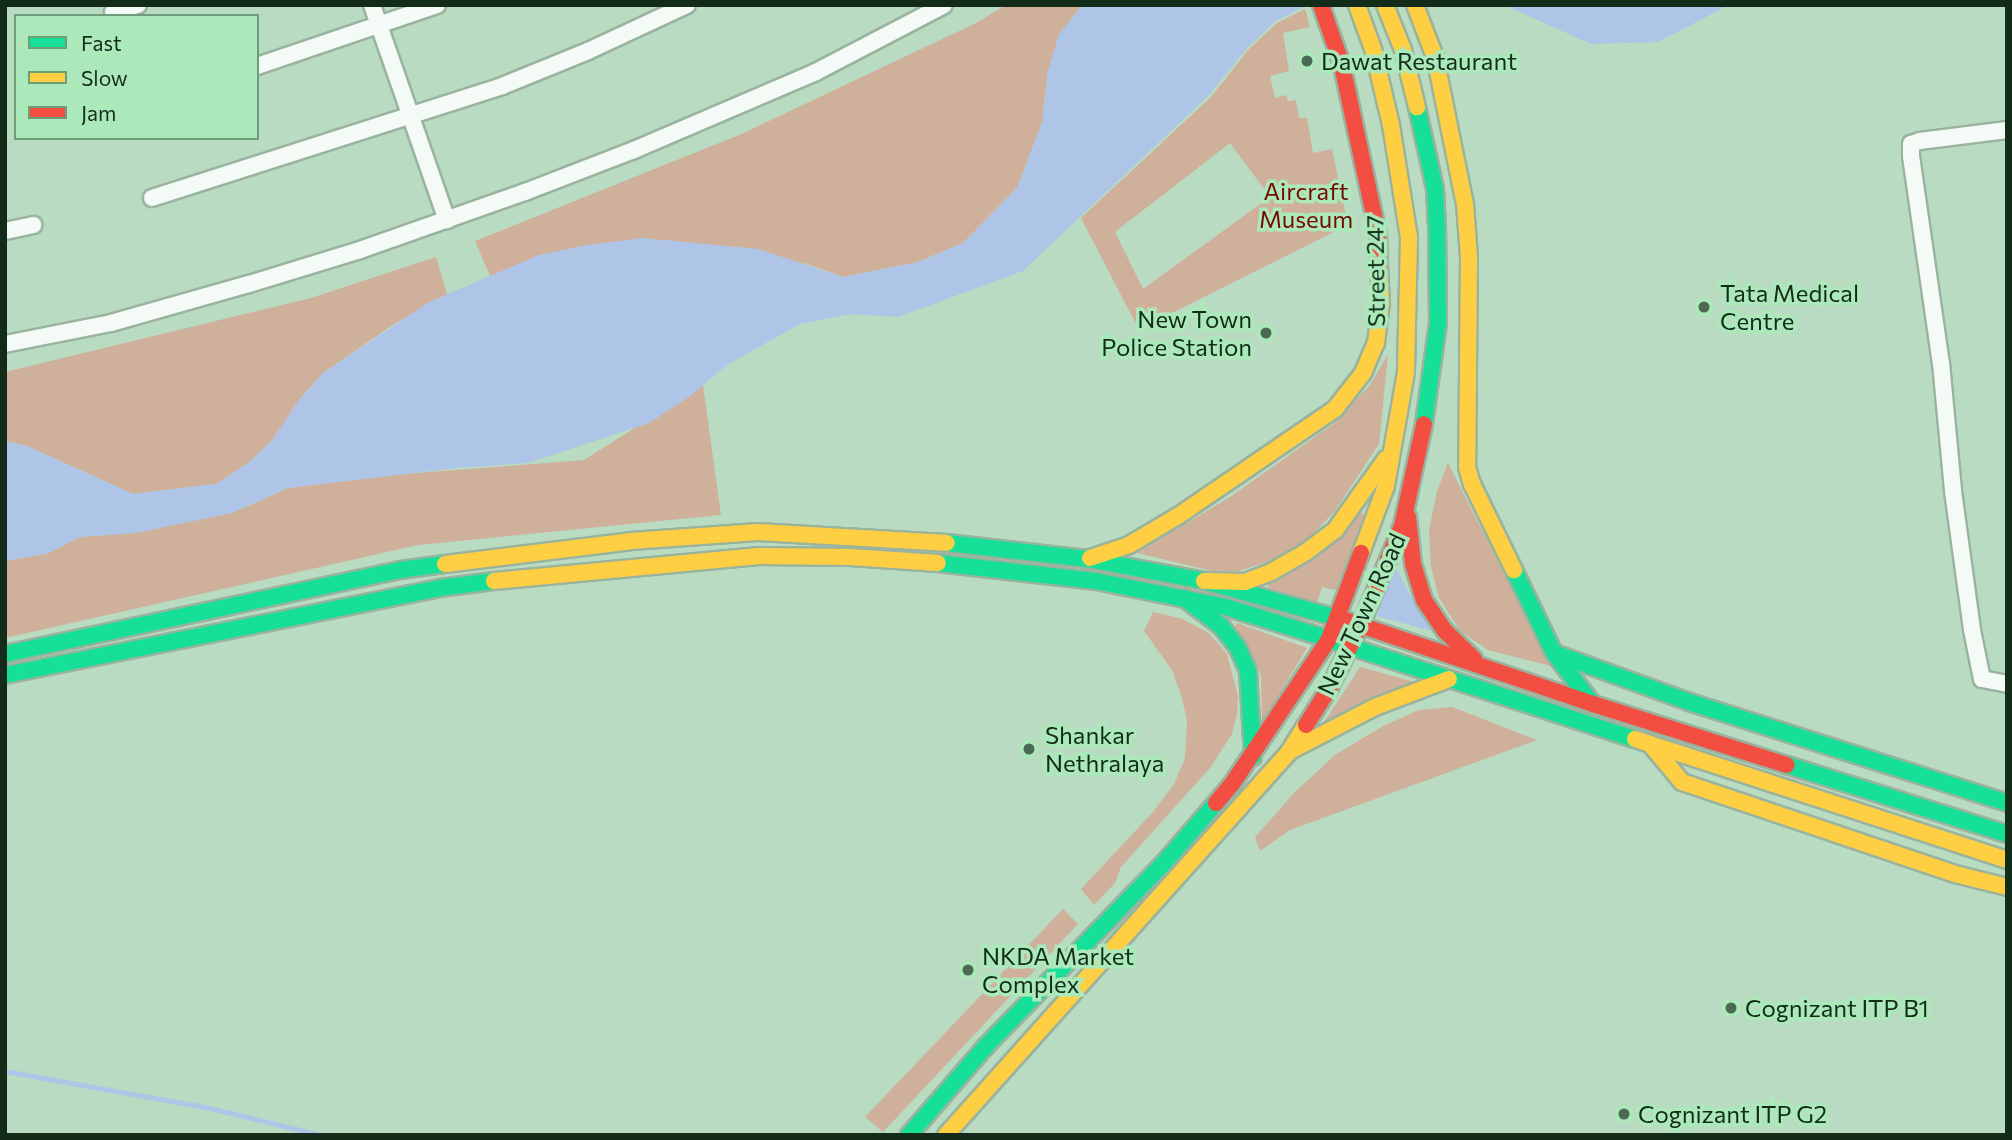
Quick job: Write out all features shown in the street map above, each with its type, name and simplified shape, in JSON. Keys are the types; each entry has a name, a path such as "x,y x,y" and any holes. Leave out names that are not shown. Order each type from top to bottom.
{"street":[{"path":"113,12 138,5"},
{"path":"372,5 447,220"},
{"path":"259,65 437,5"},
{"path":"152,198 502,86 687,5"},
{"path":"5,344 111,323 161,309 360,250 447,220 634,150 817,72 944,5"},
{"name":"Street 247","path":"1087,559 1129,545 1178,516 1335,409 1363,373 1376,343 1380,312 1378,235 1342,65 1321,5"},
{"path":"909,1135 986,1046 1163,864 1253,757 1329,639 1377,517 1393,447 1408,338 1409,237 1381,83 1357,5"},
{"name":"New Town Road","path":"946,1135 1289,752 1330,687 1360,626 1407,509 1419,457 1438,323 1437,224 1435,189 1403,50 1385,5"},
{"path":"1415,5 1435,57 1465,204 1469,257 1467,467 1472,484 1554,653 1591,702"},
{"path":"1342,65 1381,83"},
{"path":"2007,130 1911,144 1941,363 1953,491 1972,630 1982,679 2007,684"},
{"path":"5,231 33,225"},
{"path":"1380,312 1408,338"},
{"path":"1203,582 1245,582 1271,572 1306,552 1336,529 1393,447"},
{"path":"1407,509 1413,564 1424,600 1444,631 1482,665"},
{"path":"758,532 759,556"},
{"path":"5,654 400,570 631,541 758,532 909,539 1087,559 1203,582 1337,618 2007,834"},
{"path":"5,675 439,588 553,573 759,556 850,557 962,565 1096,581 1226,607 2007,860"},
{"path":"1184,598 1221,626 1238,648 1250,682 1253,757"},
{"path":"1554,653 1689,702 2007,803"},
{"path":"1289,752 1375,707 1449,679"},
{"path":"1651,745 1682,782 1955,874 2007,887"}],"green space":[{"path":"1006,5 1087,5 1048,71 1042,123 1017,188 963,243 918,262 843,277 807,264 643,238 490,276 475,241 739,135 976,23"},
{"name":"Aircraft Museum","path":"1305,9 1310,27 1283,33 1289,71 1270,76 1275,98 1286,95 1288,101 1296,100 1299,118 1307,118 1313,153 1332,149 1348,225 1166,316 1137,326 1081,218 1211,97 1249,49 1277,23","holes":["1230,143 1270,197 1143,289 1115,232"]},
{"path":"436,257 447,294 391,326 323,373 299,400 273,439 251,461 216,484 133,494 27,446 5,441 5,372 311,298"},
{"path":"1388,354 1379,444 1335,511 1307,540 1270,561 1239,571 1212,571 1137,553 1230,497 1333,424 1370,385"},
{"path":"703,385 721,515 418,545 5,638 5,561 49,553 80,537 232,513 288,488 391,475 584,460"},
{"path":"1448,463 1551,666 1488,650 1460,631 1439,598 1431,567 1429,530 1437,491"},
{"path":"1362,512 1364,515 1336,590 1322,587 1317,602 1270,589 1267,585"},
{"path":"1153,612 1183,619 1209,633 1227,654 1238,696 1237,714 1232,734 1210,768 1121,867 1115,883 1094,905 1081,889 1153,812 1174,784 1185,758 1187,720 1181,695 1172,670 1144,631"},
{"path":"1237,623 1307,648 1262,723 1261,675 1252,653 1235,627"},
{"path":"1360,667 1425,685 1321,727"},
{"path":"1452,707 1537,740 1290,830 1260,851 1255,837 1295,792 1335,755 1383,726 1419,710"},
{"path":"1063,909 1078,924 883,1132 865,1117"}],"water":[{"path":"1082,5 1305,6 1276,21 1248,47 1209,95 1023,271 898,317 851,314 800,324 727,365 689,397 649,423 528,463 457,468 288,488 232,513 136,533 80,537 49,553 5,561 5,441 27,446 133,494 216,484 251,461 273,439 299,400 323,373 429,302 539,255 587,245 643,238 758,249 843,277 918,262 963,243 1017,188 1042,123 1048,71 1059,34"},
{"path":"1504,5 1729,5 1658,42 1591,44"},
{"path":"1394,564 1418,610 1435,632 1377,616"}],"waterway":[{"path":"5,1071 206,1107 322,1135"}],"traffic: fast":[{"path":"1417,107 1435,189 1437,224 1438,323 1424,424"},
{"path":"947,543 1087,559 1204,581 1337,618"},
{"path":"938,563 1096,581 1226,607 1329,639"},
{"path":"5,654 400,570 445,564"},
{"path":"1514,570 1554,653 1591,702"},
{"path":"5,675 439,588 494,581"},
{"path":"1184,598 1221,626 1238,648 1248,670 1253,757"},
{"path":"1336,642 1635,739"},
{"path":"1554,653 1689,702 2007,803"},
{"path":"1787,765 2007,834"},
{"path":"909,1135 986,1046 1163,864 1216,803"}],"traffic: slow":[{"path":"1357,5 1373,49 1391,125 1409,237 1406,372 1386,486 1361,553"},
{"path":"1385,5 1403,50 1417,107"},
{"path":"1415,5 1435,57 1465,204 1469,257 1467,467 1472,484 1514,570"},
{"path":"1090,558 1129,545 1178,516 1335,409 1363,373 1376,343 1381,304 1379,267"},
{"path":"1204,581 1245,582 1271,572 1306,552 1336,529 1386,459"},
{"path":"445,564 631,541 758,532 947,543"},
{"path":"494,581 759,556 850,557 938,563"},
{"path":"1290,751 1375,707 1449,679"},
{"path":"946,1135 1289,752 1306,725"},
{"path":"1635,739 2007,860"},
{"path":"1651,745 1682,782 1955,874 2007,887"}],"traffic: jam":[{"path":"1321,5 1342,65 1378,235 1379,267"},
{"path":"1306,725 1330,687 1363,620 1402,526 1424,424"},
{"path":"1408,517 1413,564 1424,600 1445,631 1474,659"},
{"path":"1216,803 1232,784 1329,639 1361,553"},
{"path":"1345,620 1593,704 1787,765"}],"place":[{"name":"Dawat Restaurant","path":"1307,61"},
{"name":"Tata Medical Centre","path":"1704,307"},
{"name":"New Town Police Station","path":"1266,333"},
{"name":"Shankar Nethralaya","path":"1029,749"},
{"name":"NKDA Market Complex","path":"968,970"},
{"name":"Cognizant ITP B1","path":"1731,1008"},
{"name":"Cognizant ITP G2","path":"1624,1114"}]}
